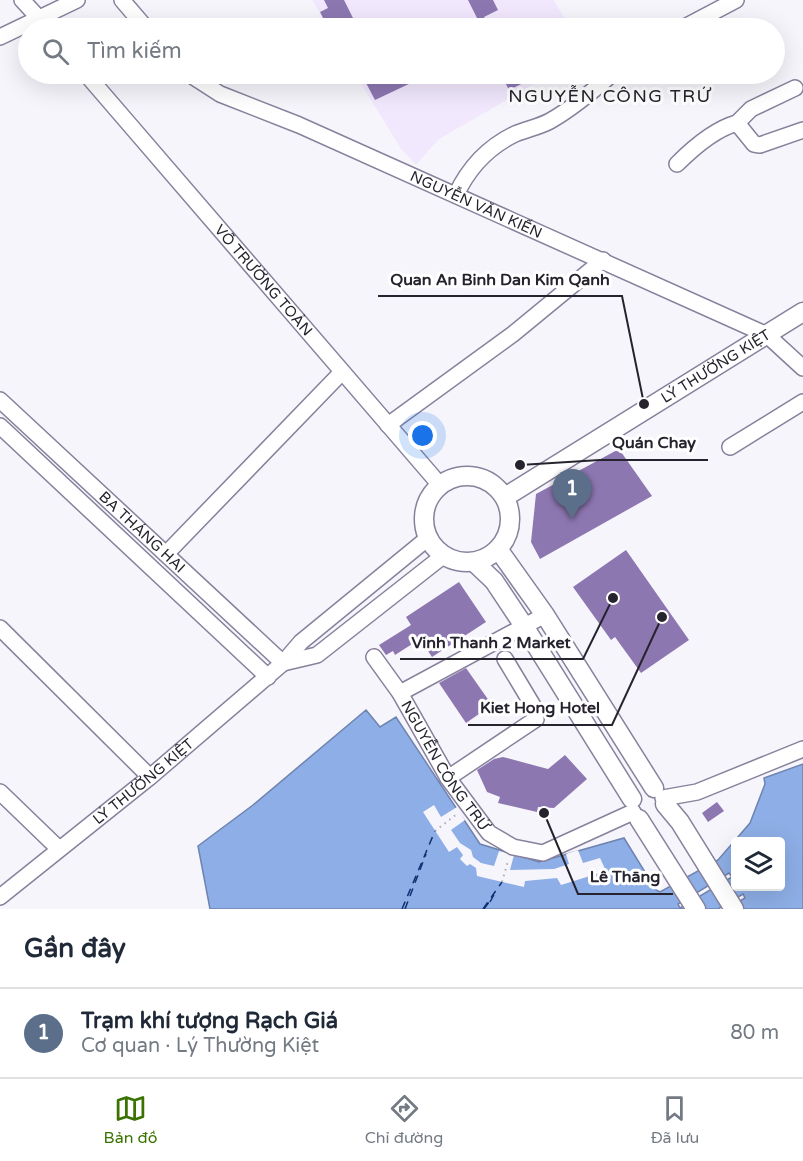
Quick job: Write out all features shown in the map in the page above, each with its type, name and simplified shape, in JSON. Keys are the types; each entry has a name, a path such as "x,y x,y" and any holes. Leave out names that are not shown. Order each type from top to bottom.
{"main road":[{"name":"LÝ THƯỜNG KIỆT","path":"504,497 803,312"},
{"path":"468,476 482,478 495,486 504,497 509,510 510,524 506,537 498,549 487,557 474,562 464,562 443,556 428,538 423,524 424,510 430,496 440,485 453,478 468,476"},
{"path":"498,549 545,615 734,909"},
{"path":"474,562 494,581 524,626 696,909"},
{"path":"635,810 640,790 661,797"},
{"path":"635,810 648,822 658,818 661,797"}],"street":[{"path":"22,0 38,18"},
{"path":"52,18 77,0"},
{"path":"122,0 137,18"},
{"path":"703,18 736,0"},
{"path":"0,37 18,32"},
{"name":"VÕ TRƯỜNG TOẢN","path":"95,84 440,485"},
{"name":"NGUYỄN VĂN KIẾN","path":"204,84 220,94 299,125 767,335 803,368"},
{"path":"456,195 466,173 478,161 513,135 549,121 601,84"},
{"path":"677,164 712,135 737,123 751,109 795,88"},
{"path":"737,123 754,144 760,145 803,130"},
{"path":"388,425 513,334 603,260"},
{"path":"166,554 342,372"},
{"name":"BA THÁNG HAI","path":"0,400 283,663"},
{"path":"730,447 803,402"},
{"path":"2,428 18,417"},
{"name":"BA THÁNG HAI","path":"2,428 268,676"},
{"name":"LÝ THƯỜNG KIỆT","path":"0,897 58,848 150,777 283,663 301,642 428,538"},
{"path":"283,663 317,655 443,556"},
{"path":"400,693 545,615"},
{"path":"0,628 150,777"},
{"name":"NGUYỄN CÔNG TRỨ","path":"374,657 400,693 448,777 489,834 513,847 543,853 635,810"},
{"path":"448,777 536,719 535,709 505,659"},
{"path":"661,797 697,792 803,749"},
{"path":"0,792 58,848"}],"path":[{"path":"435,831 468,805"},
{"path":"502,882 510,854"}],"shaded area":[{"path":"312,0 554,0 564,18 323,18"},
{"path":"361,84 535,84 439,139 416,165 401,149"}],"water":[{"path":"366,710 380,727 396,717 480,844 539,862 624,838 656,890 660,892 718,860 731,845 731,876 729,873 678,904 680,908 731,878 731,891 785,891 785,837 738,837 750,823 765,784 764,778 803,764 803,909 727,909 745,898 743,894 718,909 210,909 198,846 253,805"}],"pier":[{"path":"434,805 441,817 457,807 465,820 451,830 460,843 471,850 473,857 481,863 494,866 499,851 514,855 510,870 554,869 569,864 566,854 578,850 583,863 600,858 606,871 561,885 557,878 525,881 524,887 477,876 476,868 470,864 467,866 460,859 463,855 457,847 449,852 423,812"}],"building":[{"path":"324,0 344,0 353,18 323,18 320,12 328,8"},
{"path":"468,0 493,0 498,10 485,18 477,18"},
{"path":"367,84 409,84 375,100"},
{"path":"506,84 521,84 509,90"},
{"path":"619,449 652,496 540,559 531,542 536,494"},
{"path":"626,550 689,640 641,673 615,637 611,640 573,587"},
{"path":"459,582 486,622 432,657 420,639 395,655 393,651 386,655 379,645 411,625 406,617"},
{"path":"466,668 492,705 466,723 439,683"},
{"path":"565,755 587,779 554,808 538,807 537,812 498,803 500,797 487,792 477,770 494,759 503,757 548,769"},
{"path":"717,802 724,811 708,822 702,813"}],"ferry route":[{"path":"402,909 435,831"},
{"path":"405,909 426,854"},
{"path":"483,909 502,882"},
{"path":"490,902 495,893"},
{"path":"484,909 489,902"}],"place":[{"name":"Quan An Binh Dan Kim Qanh","path":"644,404"},
{"name":"Quán Chay","path":"520,465"},
{"name":"Trạm khí tượng Rạch Giá","path":"572,519"},
{"name":"Vinh Thanh 2 Market","path":"613,598"},
{"name":"Kiet Hong Hotel","path":"662,617"},
{"name":"Lê Thāng","path":"544,813"}],"district":[{"name":"NGUYỄN CÔNG TRỨ","path":"610,96"}]}
